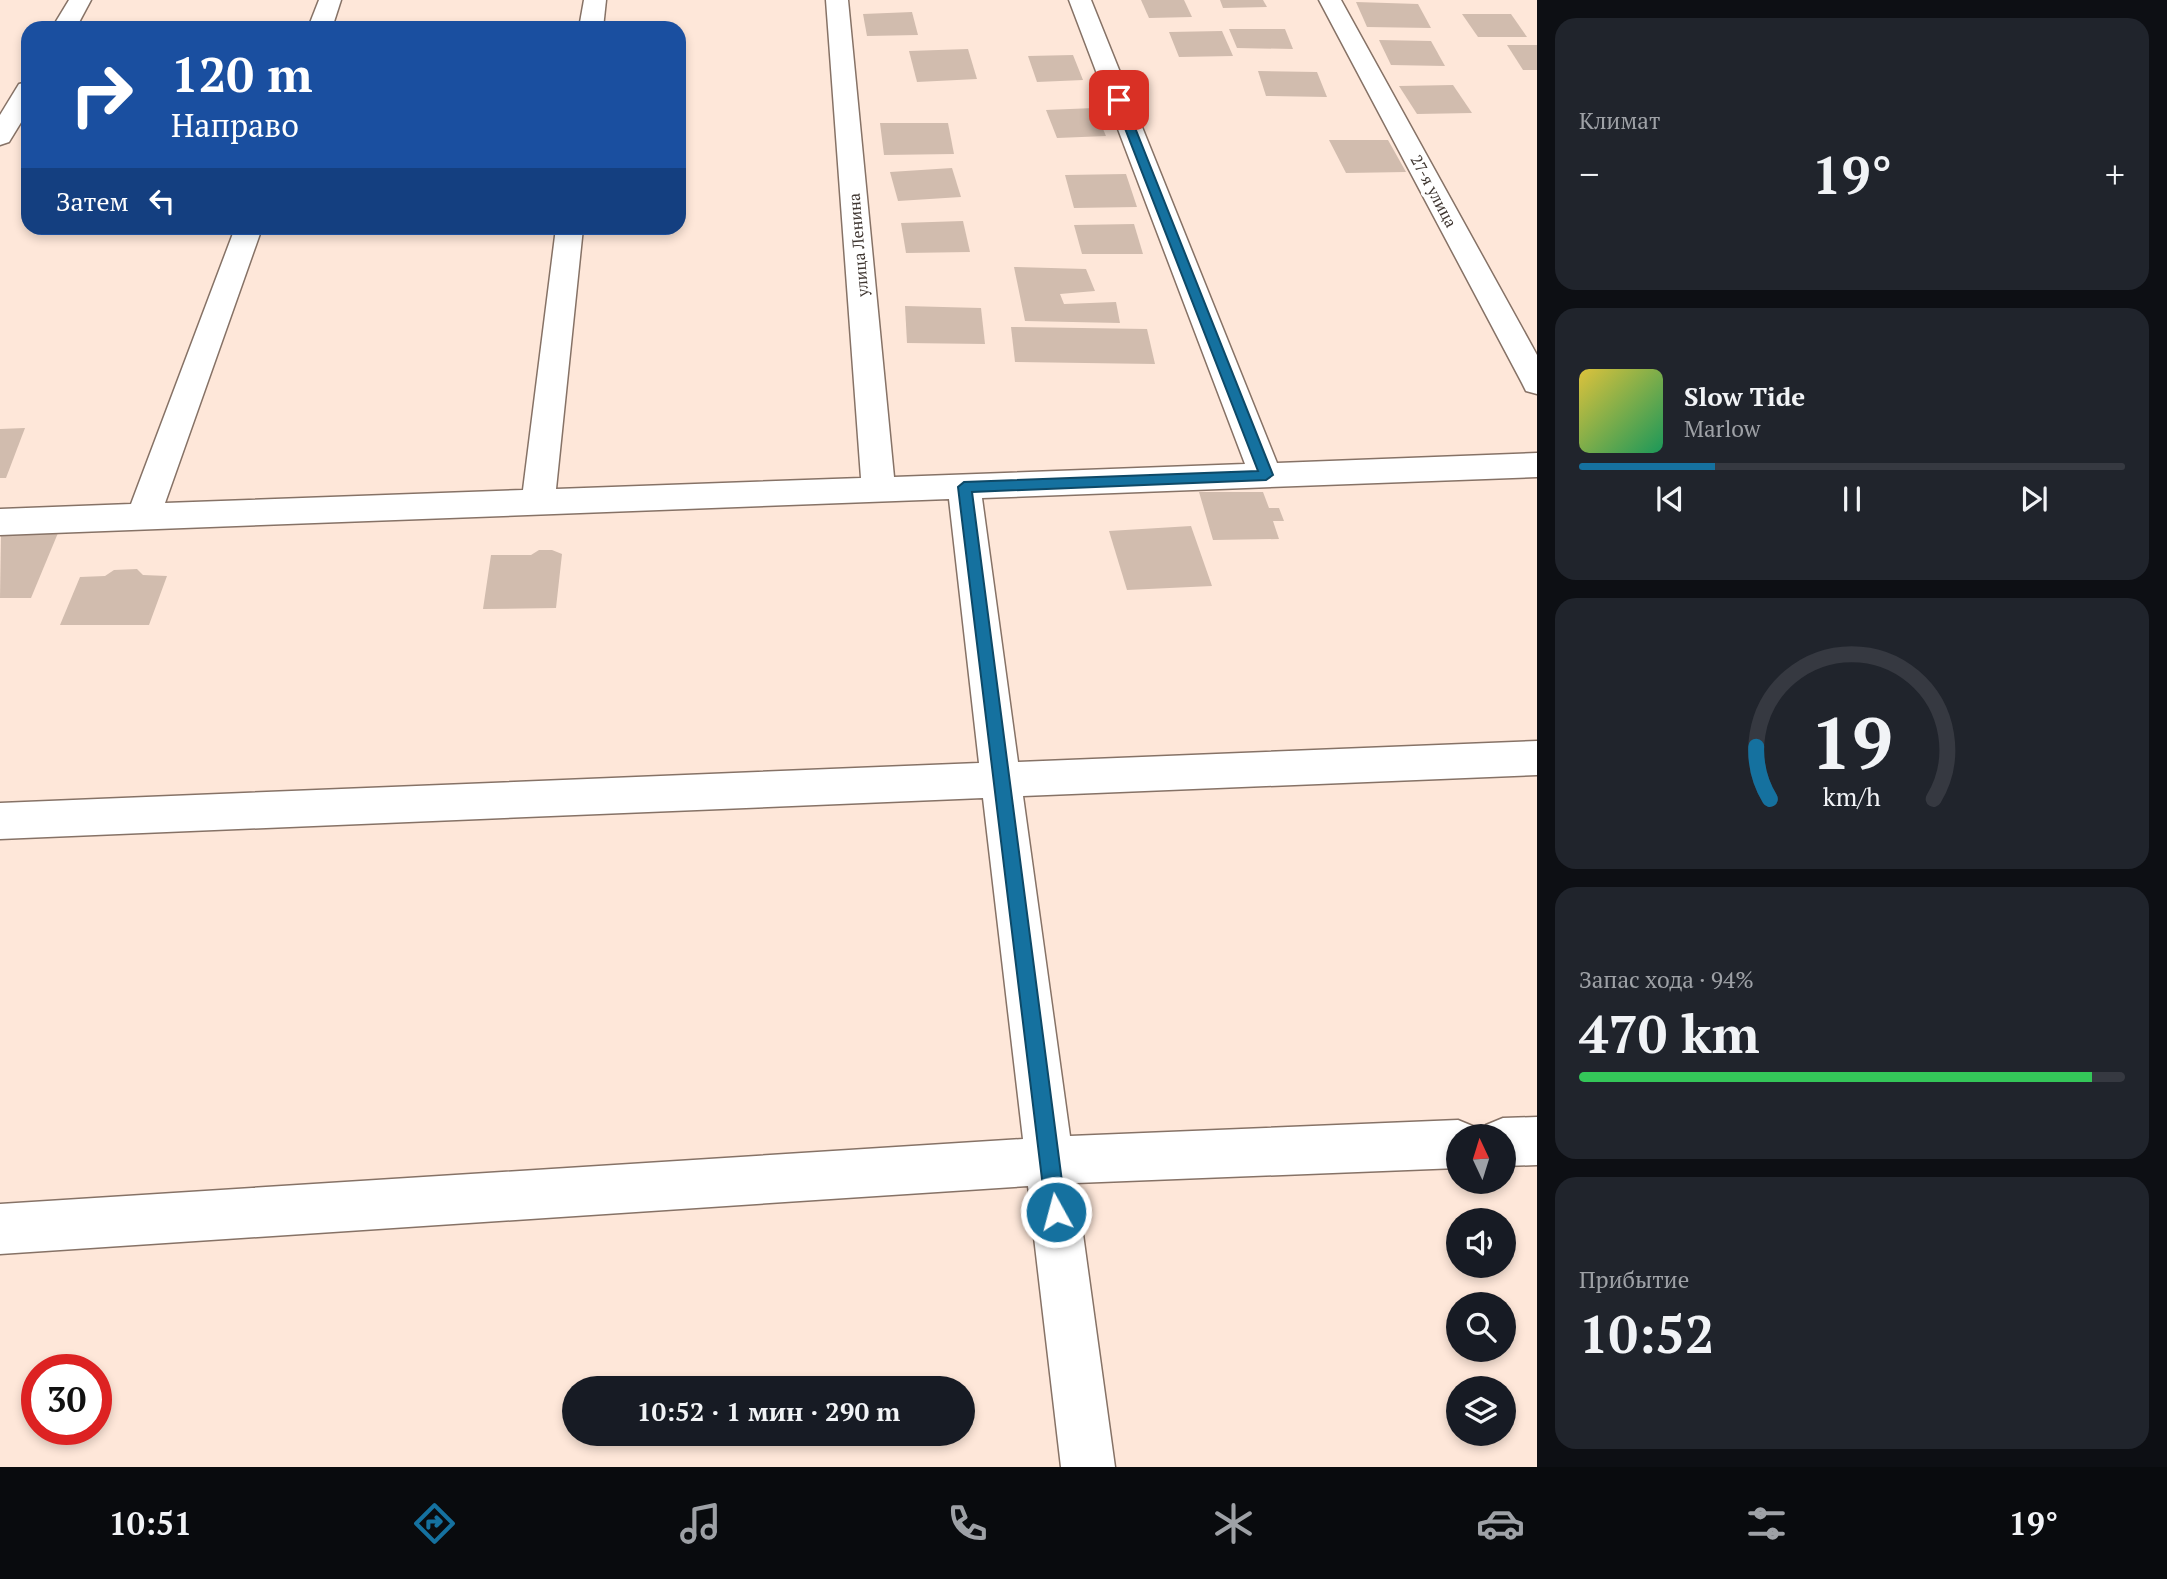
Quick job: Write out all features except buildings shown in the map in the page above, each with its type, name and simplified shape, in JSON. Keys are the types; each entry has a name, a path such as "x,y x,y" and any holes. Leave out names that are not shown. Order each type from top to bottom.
{"street":[{"path":"68,21 80,0"},
{"path":"322,21 330,0"},
{"path":"593,21 595,0"},
{"name":"улица Ленина","path":"837,0 879,490"},
{"path":"1080,0 1266,475"},
{"name":"27-я улица","path":"1330,0 1537,383"},
{"path":"0,137 21,101"},
{"path":"143,517 245,235"},
{"path":"538,502 568,235"},
{"path":"0,522 1537,465"},
{"path":"964,487 1088,1467"},
{"path":"0,821 1537,758"},
{"path":"1516,1142 1537,1141"},
{"path":"0,1229 1049,1161 1446,1144"}],"route":[{"path":"1056,1212 964,487 1266,475 1119,100"}]}
